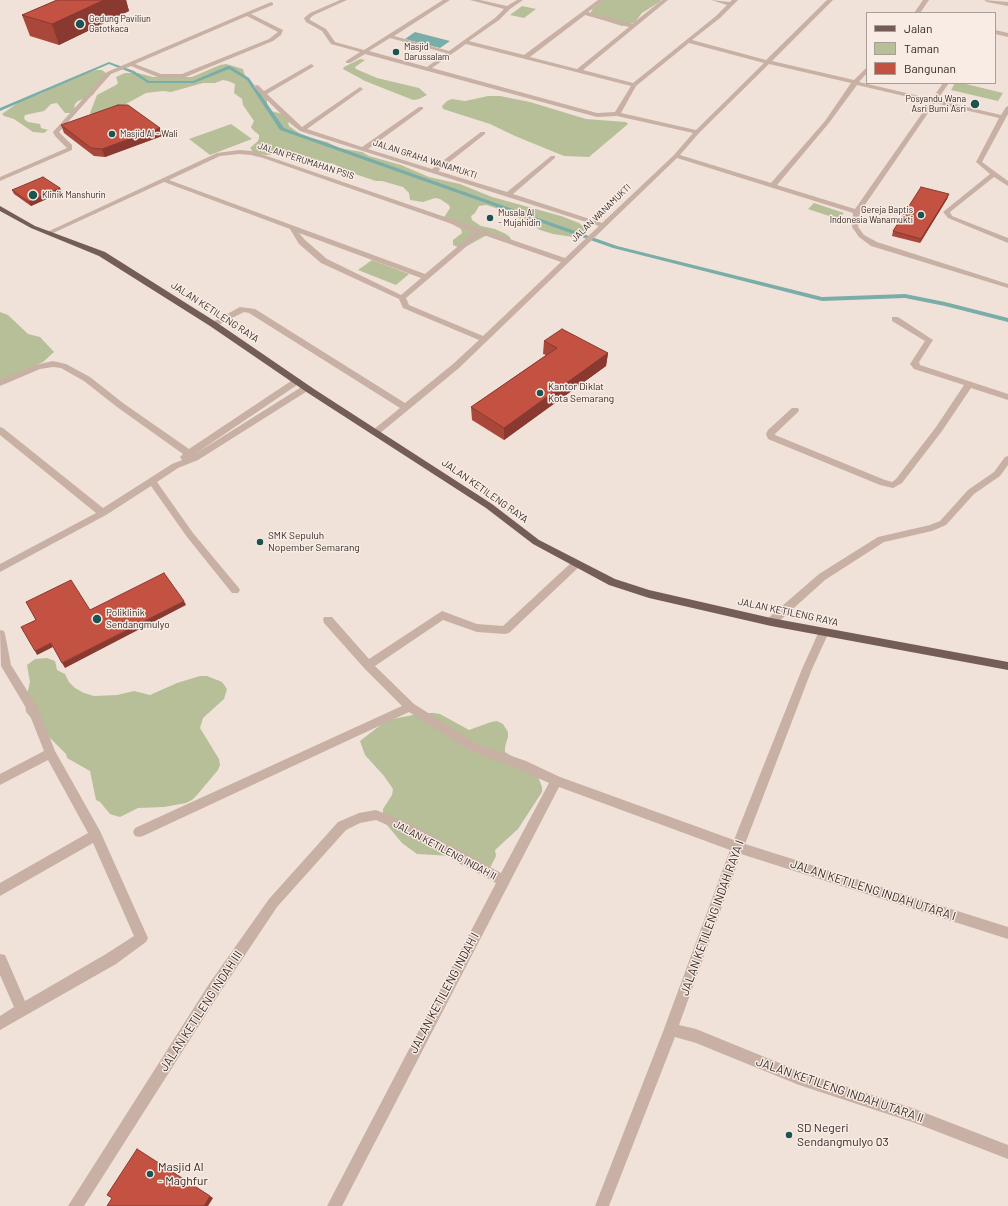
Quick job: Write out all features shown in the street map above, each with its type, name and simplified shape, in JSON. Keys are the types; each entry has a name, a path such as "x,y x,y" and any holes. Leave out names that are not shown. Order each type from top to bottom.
{"main road":[{"name":"JALAN KETILENG RAYA","path":"0,208 34,227 102,254 213,324 306,388 489,506 536,542 612,582 649,594 771,622 1008,666"}],"street":[{"path":"344,0 312,14 308,18 308,21 324,30 333,43 429,68 592,114 605,116 617,114 697,132"},
{"path":"348,62 447,0"},
{"path":"473,0 508,8"},
{"path":"429,68 497,19 508,8 520,0"},
{"path":"526,58 601,0"},
{"path":"578,71 665,0"},
{"path":"714,0 733,2"},
{"name":"JALAN WANAMUKTI","path":"376,432 456,366 569,259 676,156 697,132 830,0"},
{"path":"918,12 926,0"},
{"path":"987,0 1008,4"},
{"path":"617,114 634,85 733,2"},
{"path":"0,179 70,148 70,146 57,135 56,132 109,73 271,4"},
{"path":"584,13 633,26"},
{"path":"131,64 160,76 183,76 271,40 281,31 246,14"},
{"path":"996,32 1008,35"},
{"path":"389,36 451,53"},
{"path":"688,41 768,62 1002,117"},
{"path":"465,42 634,85"},
{"path":"263,94 311,66"},
{"path":"773,185 827,122 855,82 866,70"},
{"path":"945,84 857,212 854,227 861,236 874,244 1008,286"},
{"name":"JALAN GRAHA WANAMUKTI","path":"256,86 302,130 604,224"},
{"path":"302,130 360,89"},
{"path":"363,149 421,108"},
{"path":"1008,108 979,162 1008,184"},
{"path":"433,171 483,133"},
{"name":"JALAN PERUMAHAN PSIS","path":"50,233 219,154 228,152 252,153 479,232 569,259"},
{"path":"676,156 857,212"},
{"path":"508,195 553,157"},
{"path":"994,174 946,212 950,217 1008,242"},
{"path":"164,180 425,277"},
{"path":"291,226 302,242 324,261 402,298 406,306 483,339"},
{"path":"402,298 479,232"},
{"path":"213,324 243,309 252,311 406,408"},
{"path":"895,319 930,340 915,362 915,365 969,385 1008,397"},
{"path":"0,383 38,367 58,365 87,379 120,405 192,455"},
{"path":"0,568 103,513 192,455 297,381"},
{"path":"795,410 771,432 771,437 883,483 893,484 899,481 939,429 969,385"},
{"path":"192,455 306,388"},
{"path":"0,430 103,513"},
{"path":"771,622 822,577 881,540 932,528 943,523 971,492 997,474 1008,459"},
{"path":"152,481 190,534 235,590"},
{"path":"368,665 442,615 477,628 505,630 576,564"},
{"path":"328,620 368,665 410,707 474,747 522,765 556,781 722,842 738,846"},
{"name":"JALAN KETILENG INDAH RAYA I","path":"602,1206 671,1029 738,846 807,670 824,632"},
{"path":"0,634 3,668 34,711 50,753 96,835 142,938 111,959 0,1023"},
{"path":"139,832 410,707"},
{"path":"0,780 50,753"},
{"name":"JALAN KETILENG INDAH I","path":"334,1206 556,781"},
{"name":"JALAN KETILENG INDAH II","path":"342,826 359,818 376,816 409,829 503,881"},
{"name":"JALAN KETILENG INDAH III","path":"75,1206 214,989 269,909 342,826"},
{"path":"0,890 96,835"},
{"name":"JALAN KETILENG INDAH UTARA I","path":"738,846 1008,933"},
{"path":"0,960 22,1009"},
{"name":"JALAN KETILENG INDAH UTARA II","path":"671,1029 696,1036 799,1078 915,1116 1008,1152"}],"green space":[{"path":"603,0 661,1 642,13 635,22 622,26 590,16 593,8"},
{"path":"522,6 536,9 524,18 510,15"},
{"path":"360,59 365,60 355,67 356,69 377,78 419,88 427,95 413,100 365,81 343,69 344,67"},
{"path":"226,64 243,69 245,76 257,90 267,98 267,110 290,116 291,121 288,123 289,126 303,136 327,142 339,148 362,152 369,156 401,165 429,177 460,184 492,197 561,216 579,223 587,230 586,234 573,237 553,234 540,230 531,224 499,209 486,205 479,206 475,213 471,216 472,220 481,226 495,229 506,234 510,237 511,241 504,242 487,235 467,246 460,248 453,245 453,240 462,233 461,229 443,219 450,208 449,205 440,199 435,198 423,202 410,200 409,193 403,187 382,181 376,181 346,171 334,164 309,159 296,160 285,153 266,155 254,153 250,148 258,141 259,135 251,127 254,121 243,105 242,99 234,93 235,84 228,81 223,80 215,83 203,83 171,92 163,91 146,93 124,105 92,115 90,113 97,95 116,85 118,83 116,77 125,73 138,73 153,77 192,77 220,65"},
{"path":"96,70 102,70 107,74 93,95 78,101 71,113 65,113 57,103 51,104 44,111 25,115 24,118 28,122 40,124 41,128 48,130 44,133 33,132 14,119 2,114 22,100 40,94 69,79"},
{"path":"954,84 966,84 1003,93 998,101 951,90"},
{"path":"488,96 500,96 530,102 586,119 626,122 628,124 589,157 564,156 490,124 443,109 442,106 447,101 452,99 465,101"},
{"path":"231,124 252,139 210,155 189,139"},
{"path":"814,203 844,213 838,219 808,209"},
{"path":"372,260 409,274 396,285 358,270"},
{"path":"0,312 8,315 28,334 40,337 54,352 43,362 0,382"},
{"path":"47,658 55,661 57,670 65,674 69,682 75,688 94,696 117,695 134,691 150,695 177,683 200,676 207,676 222,682 227,689 224,699 203,718 200,728 219,759 220,765 218,770 197,795 186,803 164,807 138,808 120,817 110,814 100,802 96,800 90,771 67,758 66,754 26,712 25,703 30,682 27,665 35,659"},
{"path":"423,713 440,714 469,730 491,722 497,721 503,724 508,732 505,752 536,771 542,787 542,792 518,829 495,850 496,856 490,868 473,870 460,864 451,856 417,854 402,843 387,825 383,815 383,809 392,795 393,789 384,776 365,755 360,741 382,724 393,719"}],"water":[{"path":"415,32 450,41 440,48 405,39"}],"building":[{"path":"57,0 104,0 52,24 22,15"},
{"name":"Masjid Al - Wali","path":"118,105 128,105 160,128 102,149 91,148 61,125"},
{"name":"Klinik Manshurin","path":"43,177 60,188 29,202 12,190"},
{"name":"Gereja Baptis Indonesia Wanamukti","path":"921,187 949,194 921,239 893,231"},
{"name":"Kantor Diklat Kota Semarang","path":"562,329 608,353 504,428 471,407 557,348 544,341"},
{"name":"Poliklinik Sendangmulyo","path":"164,573 184,601 62,663 51,643 35,651 21,627 36,620 26,602 71,580 90,610"},
{"name":"Masjid Al - Maghfur","path":"137,1149 210,1196 204,1206 107,1206 112,1198 107,1195"}],"waterway":[{"path":"0,110 109,63 133,72 148,82 194,82 229,67 248,79 282,129 615,247 822,299 905,296 945,304 1008,320"}],"place":[{"name":"Gedung Paviliun Gatotkaca","path":"80,24"},
{"name":"Masjid Darussalam","path":"396,52"},
{"name":"Posyandu Wana Asri Bumi Asri","path":"975,104"},
{"name":"Masjid Al - Wali","path":"112,134"},
{"name":"Klinik Manshurin","path":"33,195"},
{"name":"Gereja Baptis Indonesia Wanamukti","path":"921,215"},
{"name":"Musala Al - Mujahidin","path":"490,218"},
{"name":"Kantor Diklat Kota Semarang","path":"540,393"},
{"name":"SMK Sepuluh Nopember Semarang","path":"260,542"},
{"name":"Poliklinik Sendangmulyo","path":"97,619"},
{"name":"SD Negeri Sendangmulyo 03","path":"789,1135"},
{"name":"Masjid Al - Maghfur","path":"150,1174"}]}
